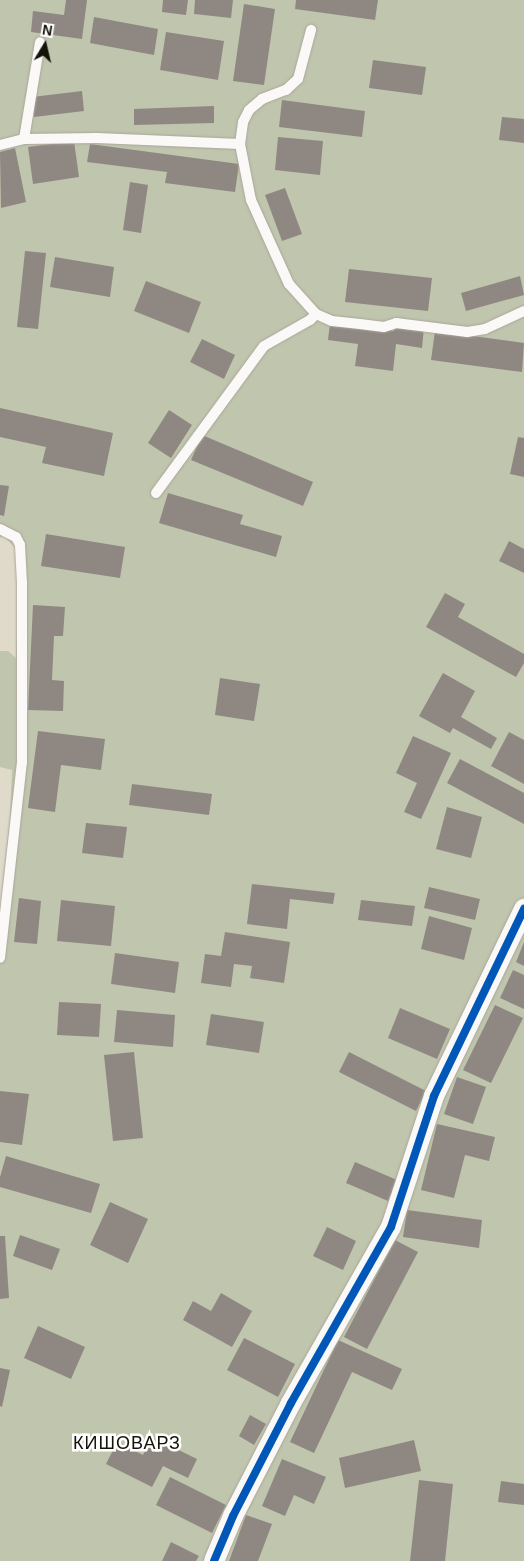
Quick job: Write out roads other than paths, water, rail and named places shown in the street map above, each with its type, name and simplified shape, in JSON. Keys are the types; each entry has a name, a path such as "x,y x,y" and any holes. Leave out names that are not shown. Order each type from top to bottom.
{"street":[{"path":"214,1561 233,1516 291,1403 391,1227 434,1096 524,909"}],"lane":[{"path":"311,30 298,79 286,90 262,99 250,110 243,122 240,144 250,200 289,284 316,314 332,321 384,327 396,323 468,332 484,328 524,311"},
{"path":"24,139 40,42"},
{"path":"0,144 24,139 97,138 240,144"},
{"path":"156,493 264,346 310,320 316,314"},
{"path":"0,529 16,537 20,545 22,582 22,762 0,958"}],"district":[{"name":"КИШОВАРЗ","path":"127,1443"}]}
